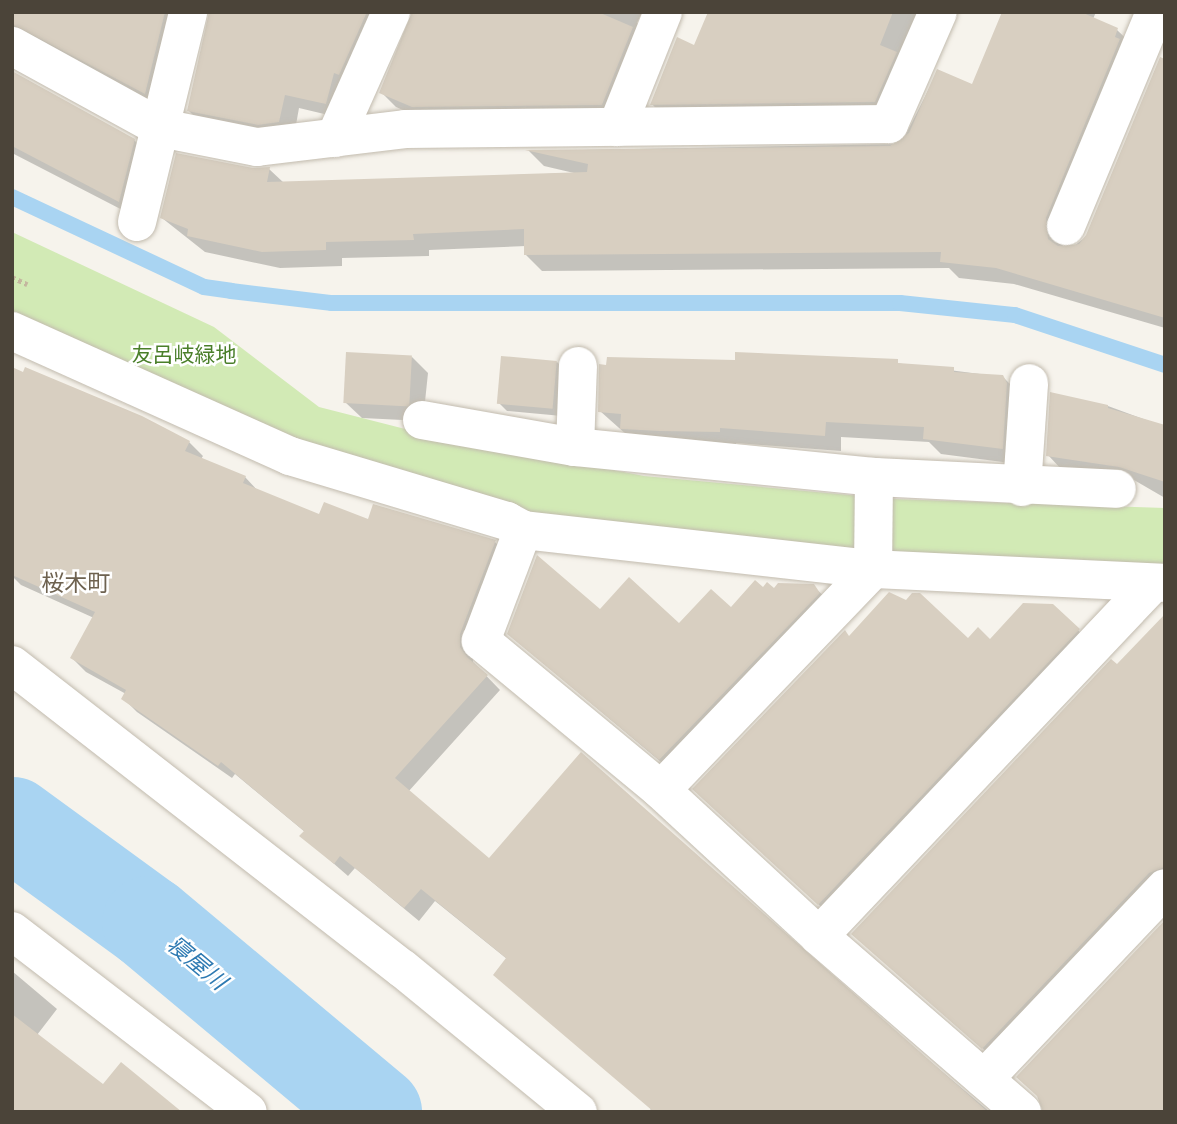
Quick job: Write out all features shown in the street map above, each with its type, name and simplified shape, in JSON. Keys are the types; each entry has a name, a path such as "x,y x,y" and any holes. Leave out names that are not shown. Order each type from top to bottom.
{"street":[{"path":"137,222 188,12"},
{"path":"335,138 391,12"},
{"path":"617,127 663,12"},
{"path":"12,46 161,128 257,147 405,129 889,124 938,12"},
{"path":"1066,226 1155,12"},
{"path":"12,331 290,456 507,521 523,530 873,569 1159,584"},
{"path":"575,447 578,366"},
{"path":"1022,487 1030,383"},
{"path":"422,420 575,447 874,477 1022,487 1117,489"},
{"path":"661,790 873,569 874,477"},
{"path":"523,530 481,641 661,790 819,936 1023,1112"},
{"path":"819,936 1159,584"},
{"path":"12,665 392,960 578,1112"},
{"path":"984,1079 1165,888"},
{"path":"12,931 248,1112"}],"path":[{"path":"12,277 35,289"}],"green space":[{"name":"友呂岐緑地","path":"12,232 214,327 319,407 413,431 644,476 893,499 1165,508 1165,568 866,558 476,507 299,452 12,316"}],"building":[{"path":"12,12 165,12 145,94 12,24"},
{"path":"209,12 367,12 339,75 334,73 326,104 285,95 279,122 258,125 187,111"},
{"path":"412,12 598,12 633,27 602,105 412,107 379,93"},
{"path":"708,12 893,12 880,45 897,52 875,102 650,105 677,37 694,45"},
{"path":"1002,12 1081,12 1118,28 1115,37 1120,39 1046,218 1048,239 1058,246 1079,244 1086,235 1160,57 1165,59 1165,318 996,268 940,262 941,252 524,255 524,229 413,234 414,240 326,242 326,250 262,252 187,236 188,229 160,218 176,153 253,168 270,167 267,182 587,172 588,164 525,150 890,146 909,133 937,69 972,84"},
{"path":"12,71 135,139 119,202 12,146"},
{"path":"346,352 412,355 409,406 343,403"},
{"path":"735,352 898,359 898,363 954,367 954,372 1003,375 1007,383 1003,449 923,439 924,427 826,422 825,436 720,428 720,432 620,429 621,414 598,412 599,364 606,365 607,357 735,360"},
{"path":"501,356 557,361 553,409 497,404"},
{"path":"12,367 23,372 25,367 142,416 190,441 185,451 246,476 243,483 319,514 324,502 368,519 373,504 496,540 460,634 460,647 467,657 488,675 395,778 489,858 581,752 988,1112 654,1112 493,975 506,958 421,889 404,908 340,856 334,864 299,836 304,831 221,762 218,766 121,699 126,690 70,658 95,612 12,575"},
{"path":"1050,392 1108,405 1108,408 1165,425 1165,482 1119,467 1046,456"},
{"path":"537,555 600,609 629,577 679,623 711,589 731,607 755,580 763,587 767,582 774,588 778,583 814,584 820,593 659,760 507,634"},
{"path":"889,592 906,600 912,593 920,593 968,638 978,627 990,639 1023,603 1053,604 1080,629 818,905 692,789 845,630 849,636"},
{"path":"1165,614 1165,867 1149,873 982,1049 851,934 1111,659 1117,664"},
{"path":"1165,920 1165,1112 1043,1112 1037,1096 1016,1077"},
{"path":"12,1014 103,1084 121,1062 182,1112 12,1112"}],"waterway":[{"path":"12,197 204,287 231,291 332,303 900,303 1015,315 1165,365"},
{"name":"寝屋川","path":"12,823 148,922 375,1112"}],"district":[{"name":"桜木町","path":"76,583"}]}
